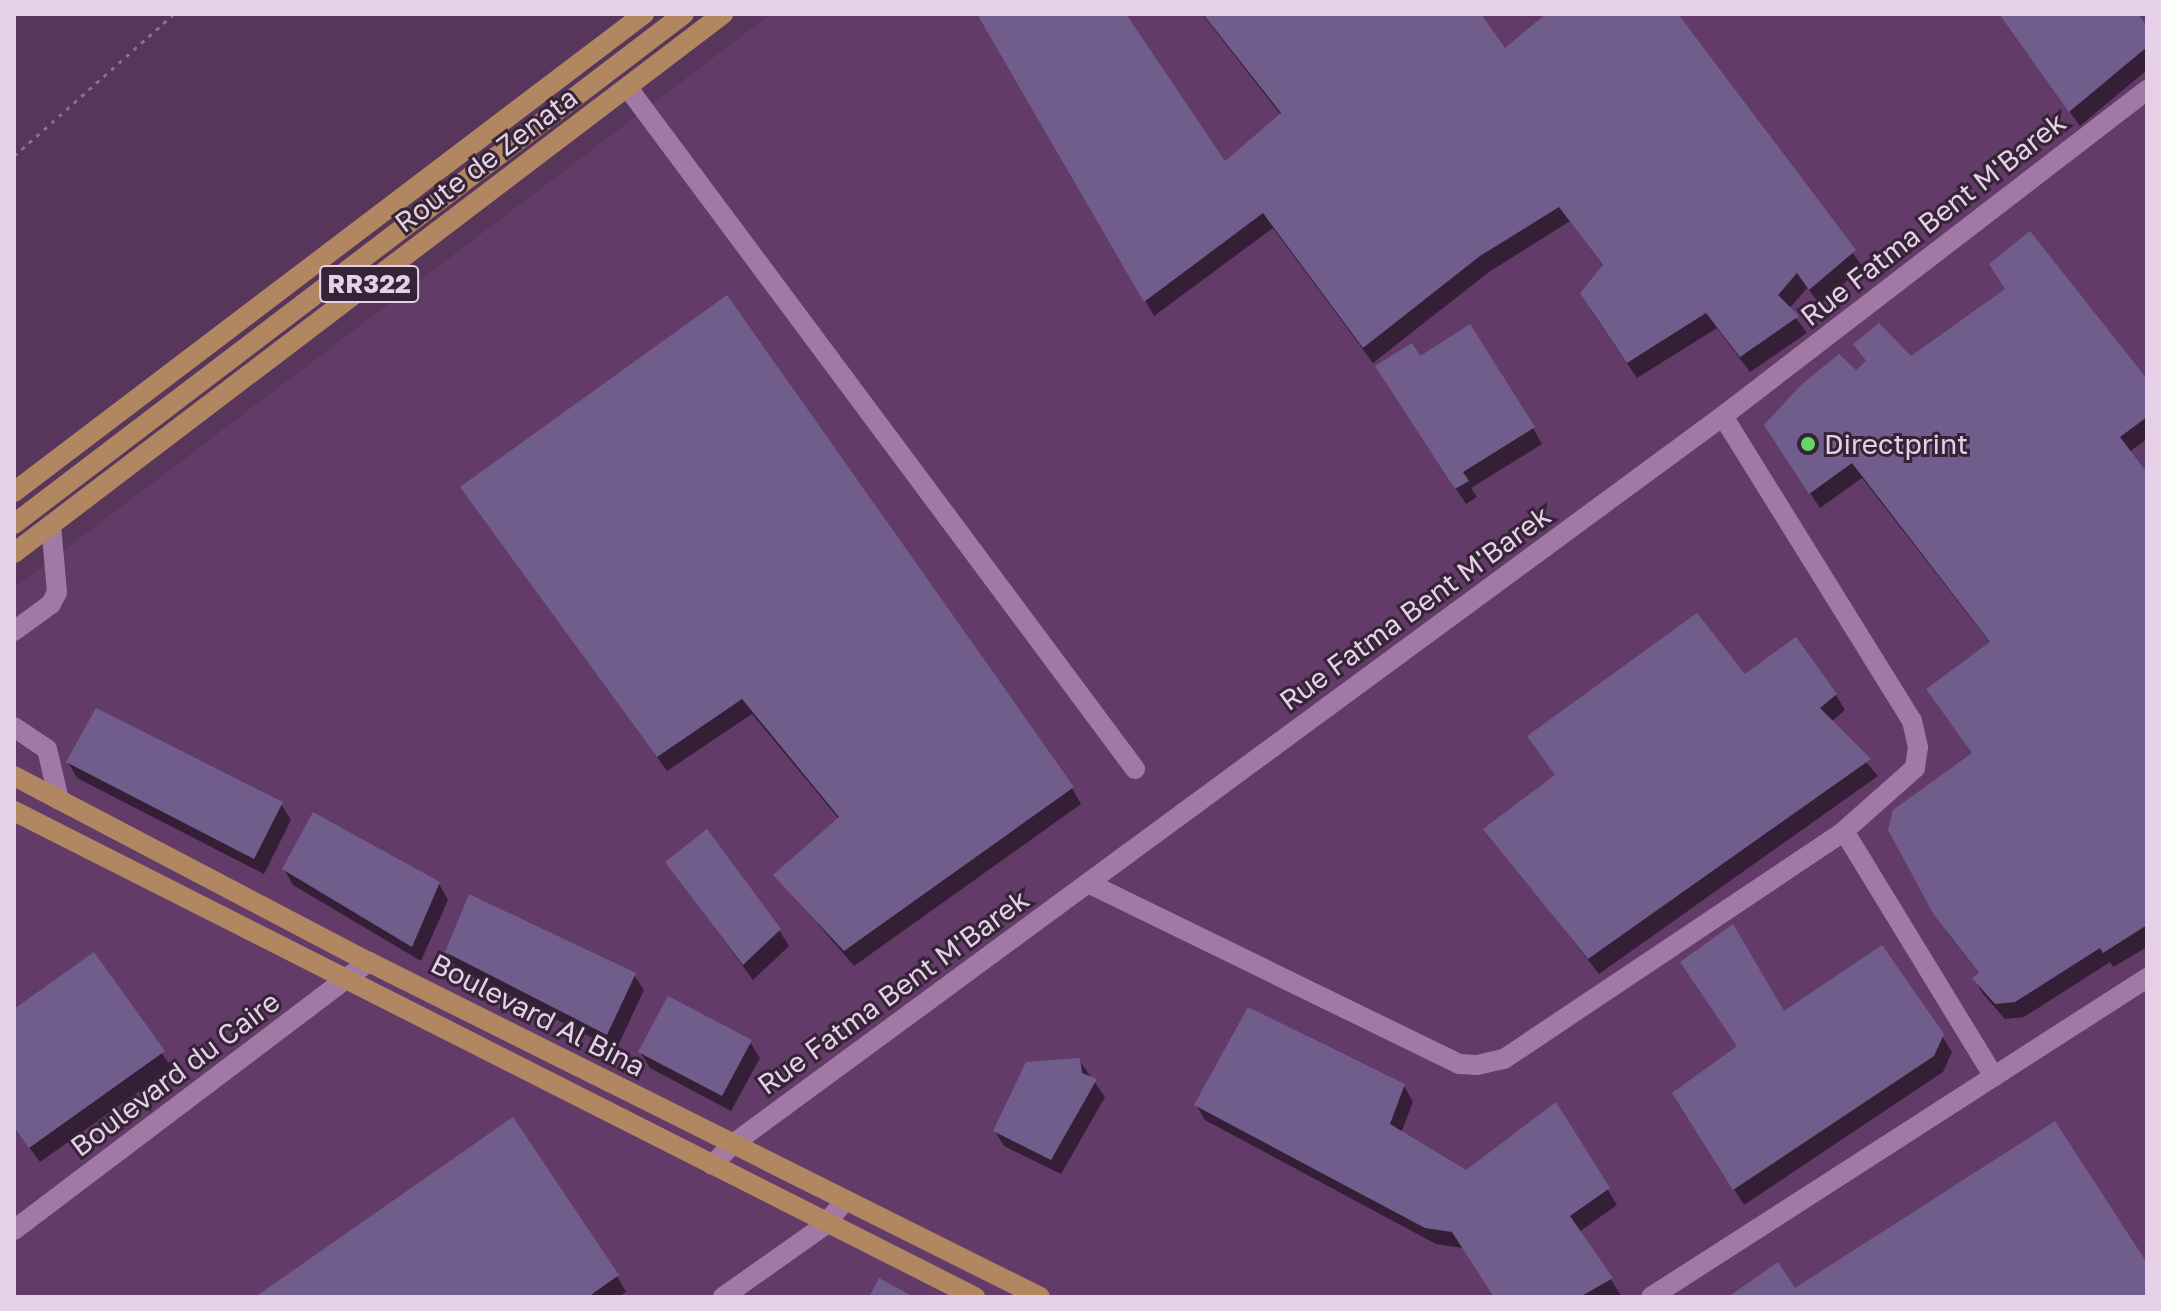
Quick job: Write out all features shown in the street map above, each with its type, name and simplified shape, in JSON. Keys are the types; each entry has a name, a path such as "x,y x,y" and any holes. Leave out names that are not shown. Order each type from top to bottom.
{"main road":[{"name":"Route de Zenata","path":"14,492 644,14"},
{"name":"Route de Zenata","path":"14,524 684,14"},
{"name":"Route de Zenata","path":"14,540 708,14"},
{"name":"Route de Zenata","path":"14,553 723,14"},
{"name":"Boulevard Al Bina","path":"14,776 369,962 1040,1297"},
{"name":"Boulevard Al Bina","path":"14,811 343,982 712,1165 825,1225 975,1297"}],"lane":[{"path":"628,88 1135,769"},
{"name":"Rue Fatma Bent M'Barek","path":"712,1165 733,1144 1723,416 2147,90"},
{"path":"1088,883 1448,1059 1477,1065 1504,1059 1844,831 1915,768 1918,747 1912,721 1723,416"},
{"path":"14,631 51,604 57,592 51,525"},
{"path":"14,727 47,749 59,800"},
{"path":"1844,831 1994,1077"},
{"name":"Boulevard du Caire","path":"14,1230 369,962"},
{"path":"1651,1297 2147,978"},
{"path":"723,1297 825,1225 845,1200"}],"path":[{"path":"14,156 174,14"}],"shaded area":[{"path":"771,14 2147,14 2147,1297 14,1297 14,588"}],"building":[{"path":"977,14 1126,14 1225,161 1281,113 1203,14 1481,14 1505,48 1546,14 1678,14 1856,250 1809,290 1797,273 1778,295 1799,316 1740,357 1706,313 1627,363 1580,293 1603,265 1559,207 1480,256 1363,348 1263,213 1144,302"},
{"path":"1999,14 2138,14 2147,26 2147,47 2069,112"},
{"path":"2030,231 2147,379 2147,417 2120,437 2147,473 2147,925 2103,953 2100,948 2015,1002 1995,1004 1972,978 1979,973 1934,915 1888,830 1893,810 1972,753 1926,689 1990,642 1852,463 1809,494 1764,425 1801,385 1839,354 1856,370 1866,361 1853,344 1879,323 1911,356 2005,289 1989,264"},
{"path":"727,295 1074,787 844,951 773,875 839,817 742,699 657,757 460,487"},
{"path":"1470,324 1535,427 1463,472 1469,481 1455,489 1375,366 1412,343 1420,356"},
{"path":"1697,613 1745,674 1796,637 1837,694 1820,708 1871,759 1588,959 1483,829 1555,775 1527,736"},
{"path":"96,708 283,802 254,859 66,762"},
{"path":"313,812 440,882 412,947 282,869"},
{"path":"707,829 781,929 743,965 665,862"},
{"path":"469,894 636,973 607,1035 445,952"},
{"path":"1733,924 1784,1011 1882,945 1944,1034 1934,1056 1733,1190 1672,1093 1737,1046 1680,962"},
{"path":"94,952 165,1051 29,1148 14,1127 14,1009"},
{"path":"668,996 752,1040 722,1096 638,1052"},
{"path":"1248,1007 1405,1084 1390,1124 1466,1170 1556,1102 1610,1188 1570,1216 1613,1278 1580,1297 1494,1297 1452,1232 1425,1228 1194,1105"},
{"path":"1080,1058 1082,1073 1097,1079 1051,1160 993,1131 1026,1062"},
{"path":"513,1117 619,1275 588,1297 255,1297"},
{"path":"2055,1121 2147,1263 2147,1297 1728,1297 1778,1262 1795,1288"},
{"path":"879,1278 914,1297 869,1297"}],"place":[{"name":"Directprint","path":"1808,444"}]}
